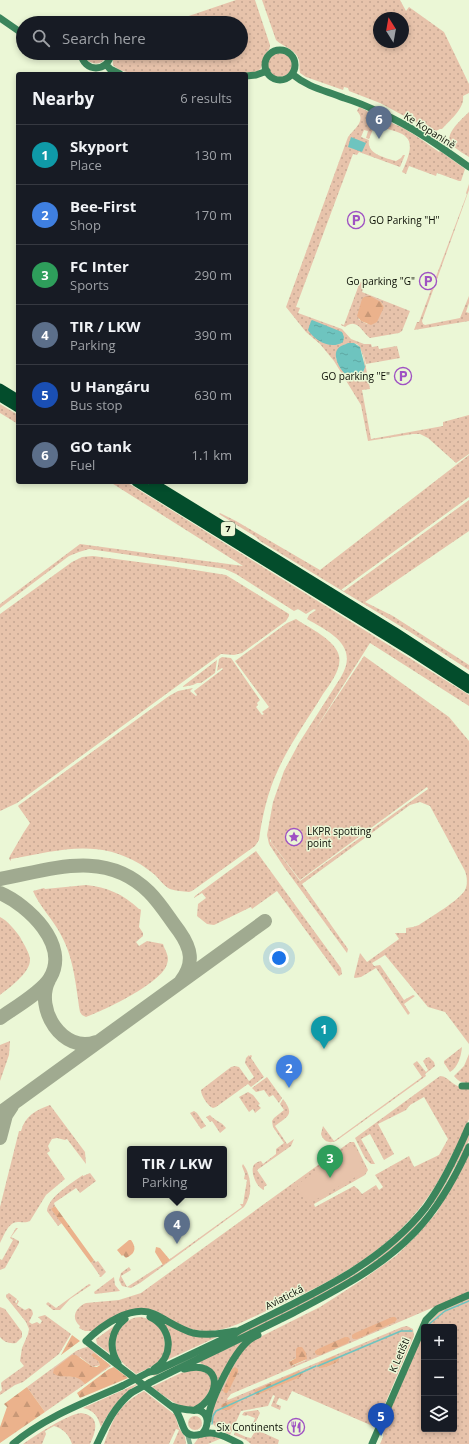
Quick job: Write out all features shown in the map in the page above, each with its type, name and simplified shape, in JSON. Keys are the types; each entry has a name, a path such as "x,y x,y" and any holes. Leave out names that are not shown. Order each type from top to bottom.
{"highway":[{"path":"0,388 16,398"},
{"path":"0,397 16,407"},
{"name":"7","path":"139,484 415,654 469,689"},
{"name":"7","path":"155,484 394,631 469,680"}],"main road":[{"path":"0,18 16,29"},
{"path":"283,51 288,53 294,59 295,67 292,74 288,78 280,80 273,78 267,71 266,65 268,57 275,52 283,51"},
{"path":"82,60 89,67 98,68 106,64 109,60"},
{"path":"106,64 110,69 116,72"},
{"path":"248,76 267,71"},
{"name":"Ke Kopanině","path":"292,74 310,86 382,113 438,144 469,167"},
{"name":"Aviatická","path":"15,1442 53,1418 149,1372 156,1371 234,1334 344,1277 361,1266 388,1246 408,1227 434,1195 451,1166 469,1126"},
{"name":"Aviatická","path":"97,1444 113,1412 131,1394 157,1378 304,1307 366,1273 386,1259 424,1222 454,1177 469,1147"},
{"name":"K Letišti","path":"372,1444 426,1320 437,1309 469,1295"},
{"path":"201,1434 206,1429 212,1403 232,1362 242,1347 255,1336 284,1323 304,1307"},
{"path":"86,1340 123,1315 140,1311 151,1313 194,1333 212,1334 240,1330"},
{"path":"86,1340 133,1315 147,1316 159,1322 165,1330 168,1343 166,1356 161,1364 149,1372"},
{"path":"122,1368 114,1357 112,1345 116,1328 125,1319"},
{"path":"86,1340 171,1406 180,1416 187,1432 191,1435 213,1432 240,1444"},
{"path":"167,1374 196,1367 207,1370 214,1378 214,1386 205,1404 185,1416 183,1424"},
{"path":"171,1406 203,1413 214,1430 222,1436"}],"street":[{"path":"187,1432 190,1444 201,1434"}],"shaded area":[{"path":"236,0 255,0 270,45 260,70 248,73 127,72 113,65 113,60 248,60 248,16 189,16"},
{"path":"262,0 400,0 406,11 409,7 444,32 469,84 469,93 463,96 462,105 453,118 442,129 434,132 380,103 349,91 348,88 344,87 343,90 306,77 300,73 299,60 295,53 276,40"},
{"path":"280,53 288,57 292,65 288,73 280,77 272,73 268,65 272,57"},
{"path":"103,60 100,63 91,63 88,61"},
{"path":"359,107 374,116 375,123 369,139 366,138 368,131 364,130 361,137 369,140 369,145 374,152 382,157 396,161 405,155 400,167 359,152 357,155 353,154 296,307 300,308 298,313 342,329 351,339 364,344 371,344 372,347 378,346 379,349 397,346 400,358 366,364 363,352 370,389 362,390 371,439 443,426 443,422 469,415 469,454 456,463 428,438 420,434 368,441 361,405 334,361 320,344 306,332 286,307 348,137 360,122 361,118 357,111","holes":["351,343 357,344 364,359 362,375 336,359 338,350 342,346"]},
{"path":"469,112 469,157 459,151 451,143 450,135 455,126"},
{"path":"383,121 390,122 404,129 439,152 440,151 465,169 461,181 437,173 436,176 409,166 406,174 402,172 409,154 409,140 402,134 383,127 381,123"},
{"path":"469,184 469,190 422,321 425,325 460,318 469,296 469,303 466,312 469,313 469,321 414,330 417,322 419,322 467,194"},
{"path":"360,282 365,283 362,292 410,311 402,331 399,333 370,338 359,326 349,324 345,327 341,324 344,325","holes":["381,302 384,307 367,324 358,319"]},
{"path":"0,404 16,414 16,423 0,413"},
{"path":"469,455 469,497 341,590 344,591 469,500 469,531 365,602 393,616 469,665 469,670 410,632 260,541 219,514 220,513 236,521 320,570"},
{"path":"113,484 129,484 469,695 469,706 370,643 313,733 364,656 449,717 469,741 469,1044 445,1012 428,1007 385,955 372,963 374,966 380,965 404,1000 413,995 415,996 404,1004 410,1013 408,1015 376,968 361,977 354,977 360,953 367,962 399,939 395,933 406,933 406,928 419,925 451,904 465,890 467,880 465,871 430,806 420,802 410,805 302,884 348,949 347,953 269,844 267,835 273,802 284,771 299,743 341,677 346,666 347,656 339,641 324,629 307,619 309,615 316,610 314,609 306,614 298,609 294,611 236,574 225,569 89,549 69,556 0,608 0,604 80,544 243,566","holes":["427,787 428,789 300,881 270,841 271,839 271,842 300,880"]},
{"path":"93,556 226,575 289,614 289,616 286,621 242,653 234,655 221,654 17,803 0,811 0,614 72,562 82,557"},
{"path":"296,619 321,635 333,645 339,656 339,666 332,681 294,741 278,770 266,804 259,840 255,846 189,892 177,891 168,888 155,875 140,864 124,856 108,851 92,849 60,850 11,859 11,861 9,859 30,823 18,806 19,805 169,696 178,691 193,688 190,691 196,696 197,695 194,691 223,669 222,668 217,671 219,659 222,657 231,658 260,700 256,707 262,715 264,714 262,712 269,707 235,661 287,623"},
{"path":"217,660 215,673 201,683 182,687"},
{"path":"256,851 341,968 342,974 339,976 277,891 252,909 251,907 214,925 207,924 197,916 198,904 206,898 202,893 194,898 195,896"},
{"path":"86,885 101,887 121,895 140,909 139,927 143,933 143,936 136,942 139,946 147,941 163,944 168,958 167,964 163,971 144,987 119,1002 86,1017 80,1012 74,973 69,953 58,930 33,891 44,888"},
{"path":"0,917 9,923 20,937 28,951 30,960 27,970 23,975 0,995"},
{"path":"10,1041 9,1055 0,1081 0,1045"},
{"path":"462,1047 459,1061 450,1072 444,1061"},
{"path":"469,1054 469,1083 467,1083 460,1081 454,1076 464,1066"},
{"path":"249,1055 252,1056 251,1058 264,1077 251,1087 248,1084 216,1107 211,1107 203,1098 201,1090 231,1067 235,1066 239,1067 249,1081 254,1077 245,1063 246,1058"},
{"path":"429,1057 434,1062 435,1066 425,1074 426,1076 336,1141 329,1142 323,1138 321,1134 323,1126 334,1141 422,1077 413,1064 417,1061 426,1072 428,1070 423,1061"},
{"path":"440,1076 446,1078 459,1087 469,1088 469,1119 462,1136 433,1190 416,1213 397,1233 353,1267 302,1294 250,1319 225,1329 207,1331 191,1329 144,1309 93,1331 85,1331 79,1328 80,1326 75,1320 75,1316 79,1307 86,1303 119,1300 141,1293 350,1142 354,1142 368,1170 365,1175 314,1204 315,1207 354,1186 362,1194 376,1185 379,1190 383,1187 375,1175 409,1156 414,1167 439,1155 448,1139 424,1097 410,1105 406,1110 378,1124 394,1154 384,1160 370,1134 361,1139 375,1164 371,1164 365,1158 355,1138"},
{"path":"267,1077 282,1098 279,1103 273,1095 269,1097 264,1090 256,1092 252,1088"},
{"path":"248,1092 253,1095 260,1104 258,1105 261,1108 255,1113 253,1109 249,1112 239,1097"},
{"path":"283,1099 287,1104 289,1112 283,1120 275,1126 287,1144 294,1139 291,1146 257,1170 267,1185 264,1187 264,1190 259,1187 255,1180 253,1167 261,1161 263,1164 276,1154 276,1149 284,1143 273,1127 272,1121 284,1110 280,1104"},
{"path":"50,1105 85,1152 86,1164 67,1139 52,1139 48,1146 50,1151 47,1153 65,1179 46,1195 30,1221 12,1224 0,1243 0,1207 19,1131 21,1131 25,1121 32,1114"},
{"path":"194,1111 206,1126 201,1129 190,1113"},
{"path":"210,1115 226,1128 220,1133 212,1121 210,1122 206,1117"},
{"path":"469,1133 469,1140 466,1147 439,1196 413,1230 399,1244 352,1279 258,1327 154,1376 153,1375 274,1317 333,1287 365,1268 399,1241 413,1227"},
{"path":"352,1143 366,1171 308,1204 297,1185"},
{"path":"469,1155 469,1292 231,1394 227,1399 228,1400 407,1326 413,1329 414,1336 375,1427 292,1391 287,1401 279,1398 276,1404 281,1406 280,1410 271,1406 275,1396 273,1395 268,1406 241,1411 230,1435 218,1429 213,1424 211,1420 212,1408 243,1350 254,1340 320,1307 365,1278 397,1255 437,1212","holes":["296,1349 306,1360 292,1366 290,1361 296,1358"]},
{"path":"243,1164 250,1180 249,1197 244,1207 140,1283 131,1288 122,1286 119,1280 121,1273 129,1267 131,1270 121,1276 127,1287 163,1264 242,1207 240,1204 243,1204 247,1180 244,1179 245,1174 242,1166"},
{"path":"90,1173 96,1181 80,1193 76,1188 54,1203 55,1206 52,1209 62,1223 58,1226 47,1211 48,1206 61,1191 83,1175"},
{"path":"16,1228 18,1228 11,1237 19,1241 19,1243 5,1268 0,1270 0,1259 2,1260 13,1240 10,1238"},
{"path":"94,1260 96,1262 98,1261 106,1272 101,1277 99,1277 100,1276 91,1263"},
{"path":"114,1277 115,1285 120,1291 95,1294 94,1292"},
{"path":"89,1284 91,1285 70,1299 60,1310 53,1310 46,1304 48,1302 56,1308"},
{"path":"9,1293 17,1299 15,1302 17,1303 17,1300 19,1301 17,1305 25,1310 29,1308 32,1310 33,1314 29,1322 32,1324 37,1322 40,1324 42,1321 38,1317 45,1315 71,1334 59,1354 23,1382 15,1385 0,1395 2,1390 1,1383 24,1366 20,1361 22,1348 29,1329 26,1322 6,1297"},
{"path":"469,1298 469,1444 380,1444 383,1437 384,1422 421,1337 421,1432 457,1432 457,1324 428,1324 439,1312"},
{"path":"0,1307 5,1309 22,1332 22,1337 16,1343 7,1342 0,1337"},
{"path":"141,1317 152,1321 159,1327 164,1337 165,1349 156,1364 136,1374 119,1359 115,1343 119,1330 123,1325 134,1318"},
{"path":"163,1323 217,1337 167,1360 170,1337"},
{"path":"114,1326 109,1353 97,1344 96,1339"},
{"path":"243,1341 218,1383 214,1372 208,1367 197,1362"},
{"path":"88,1347 110,1365 111,1366 45,1412 27,1387 76,1351","holes":["80,1357 93,1367 100,1365 98,1361 110,1365 81,1378 67,1376"]},
{"path":"200,1369 209,1375 212,1385 206,1397 199,1404 192,1407 178,1405 152,1387 181,1373"},
{"path":"141,1382 118,1402 109,1413 101,1427 95,1414 90,1410 83,1408"},
{"path":"144,1391 175,1415 179,1428 185,1437 186,1444 173,1444 179,1430 176,1429 169,1444 104,1444 118,1413 128,1401"},
{"path":"258,1410 260,1413 251,1432 250,1431 255,1418 242,1415 244,1412"},
{"path":"81,1413 92,1417 94,1421 95,1429 90,1444 72,1444 66,1433 54,1426 45,1431 46,1434 42,1444 23,1444 59,1421"},
{"path":"192,1416 198,1416 202,1420 202,1426 198,1430 192,1430 188,1426 188,1420"},
{"path":"259,1431 279,1440 278,1444 251,1444 234,1435 235,1432 251,1438 254,1433"},
{"path":"206,1435 222,1438 208,1444 194,1444 199,1437"}],"green space":[{"path":"370,296 381,302 384,307 377,322 371,325 361,321 357,316 362,299"},
{"path":"55,1206 94,1260 91,1263 51,1209"},
{"path":"129,1240 133,1243 134,1250 131,1255 126,1258 117,1250"},
{"path":"156,1247 160,1248 170,1260 163,1265 155,1252"},
{"path":"392,1317 397,1319 395,1322 357,1339 352,1338 352,1335 355,1333"},
{"path":"72,1335 80,1341 61,1355"},
{"path":"345,1337 350,1339 348,1343 320,1355 315,1353 318,1349"},
{"path":"298,1347 302,1347 306,1353 307,1359 291,1366 289,1362 296,1358 296,1349"},
{"path":"94,1353 110,1365 85,1384 77,1378 60,1376 53,1373 54,1369 72,1355 76,1355 93,1367 97,1367 100,1365 98,1361 91,1355"},
{"path":"334,1356 339,1358 339,1360 330,1366 319,1368 319,1363"},
{"path":"114,1367 128,1378 80,1398 77,1393 109,1369"},
{"path":"235,1367 238,1369 238,1372 229,1390 225,1393 223,1391 232,1369"},
{"path":"299,1371 302,1374 300,1377 257,1395 254,1393 255,1390"},
{"path":"27,1387 45,1412 0,1443 0,1427 7,1407 4,1404"},
{"path":"237,1400 238,1403 229,1410 222,1410 222,1404"}],"water":[{"path":"351,137 366,143 362,152 348,147"},
{"path":"312,320 342,332 344,337 343,342 328,345 319,341 308,330"},
{"path":"348,343 354,343 360,347 365,367 362,375 353,378 346,375 336,358 338,349"}],"waterway":[{"path":"429,1324 445,1311 469,1301"},
{"path":"318,1366 401,1331 412,1331"},
{"path":"212,1424 213,1416 216,1411 316,1366"}],"taxiway":[{"path":"0,879 59,867 78,866 97,866 115,870 132,879 149,892 157,901 186,943 189,950 190,962 181,981"},
{"path":"0,893 11,899 33,916 43,928 55,952 55,965 50,978 46,983 27,1000 0,1018"},
{"path":"0,1113 265,921"},
{"path":"49,980 45,991 45,1004 54,1026 63,1035 73,1041 84,1044 96,1042"},
{"path":"0,1138 6,1115 12,1106"}],"place":[{"name":"GO tank","path":"379,139"},
{"name":"GO Parking \"H\"","path":"356,220"},
{"name":"Go parking \"G\"","path":"428,281"},
{"name":"GO parking \"E\"","path":"403,376"},
{"name":"LKPR spotting point","path":"294,837"},
{"name":"Skyport","path":"324,1049"},
{"name":"Bee-First","path":"289,1088"},
{"name":"FC Inter","path":"330,1178"},
{"name":"TIR / LKW","path":"177,1244"},
{"name":"Six Continents","path":"296,1427"},
{"name":"U Hangáru","path":"381,1436"}]}
